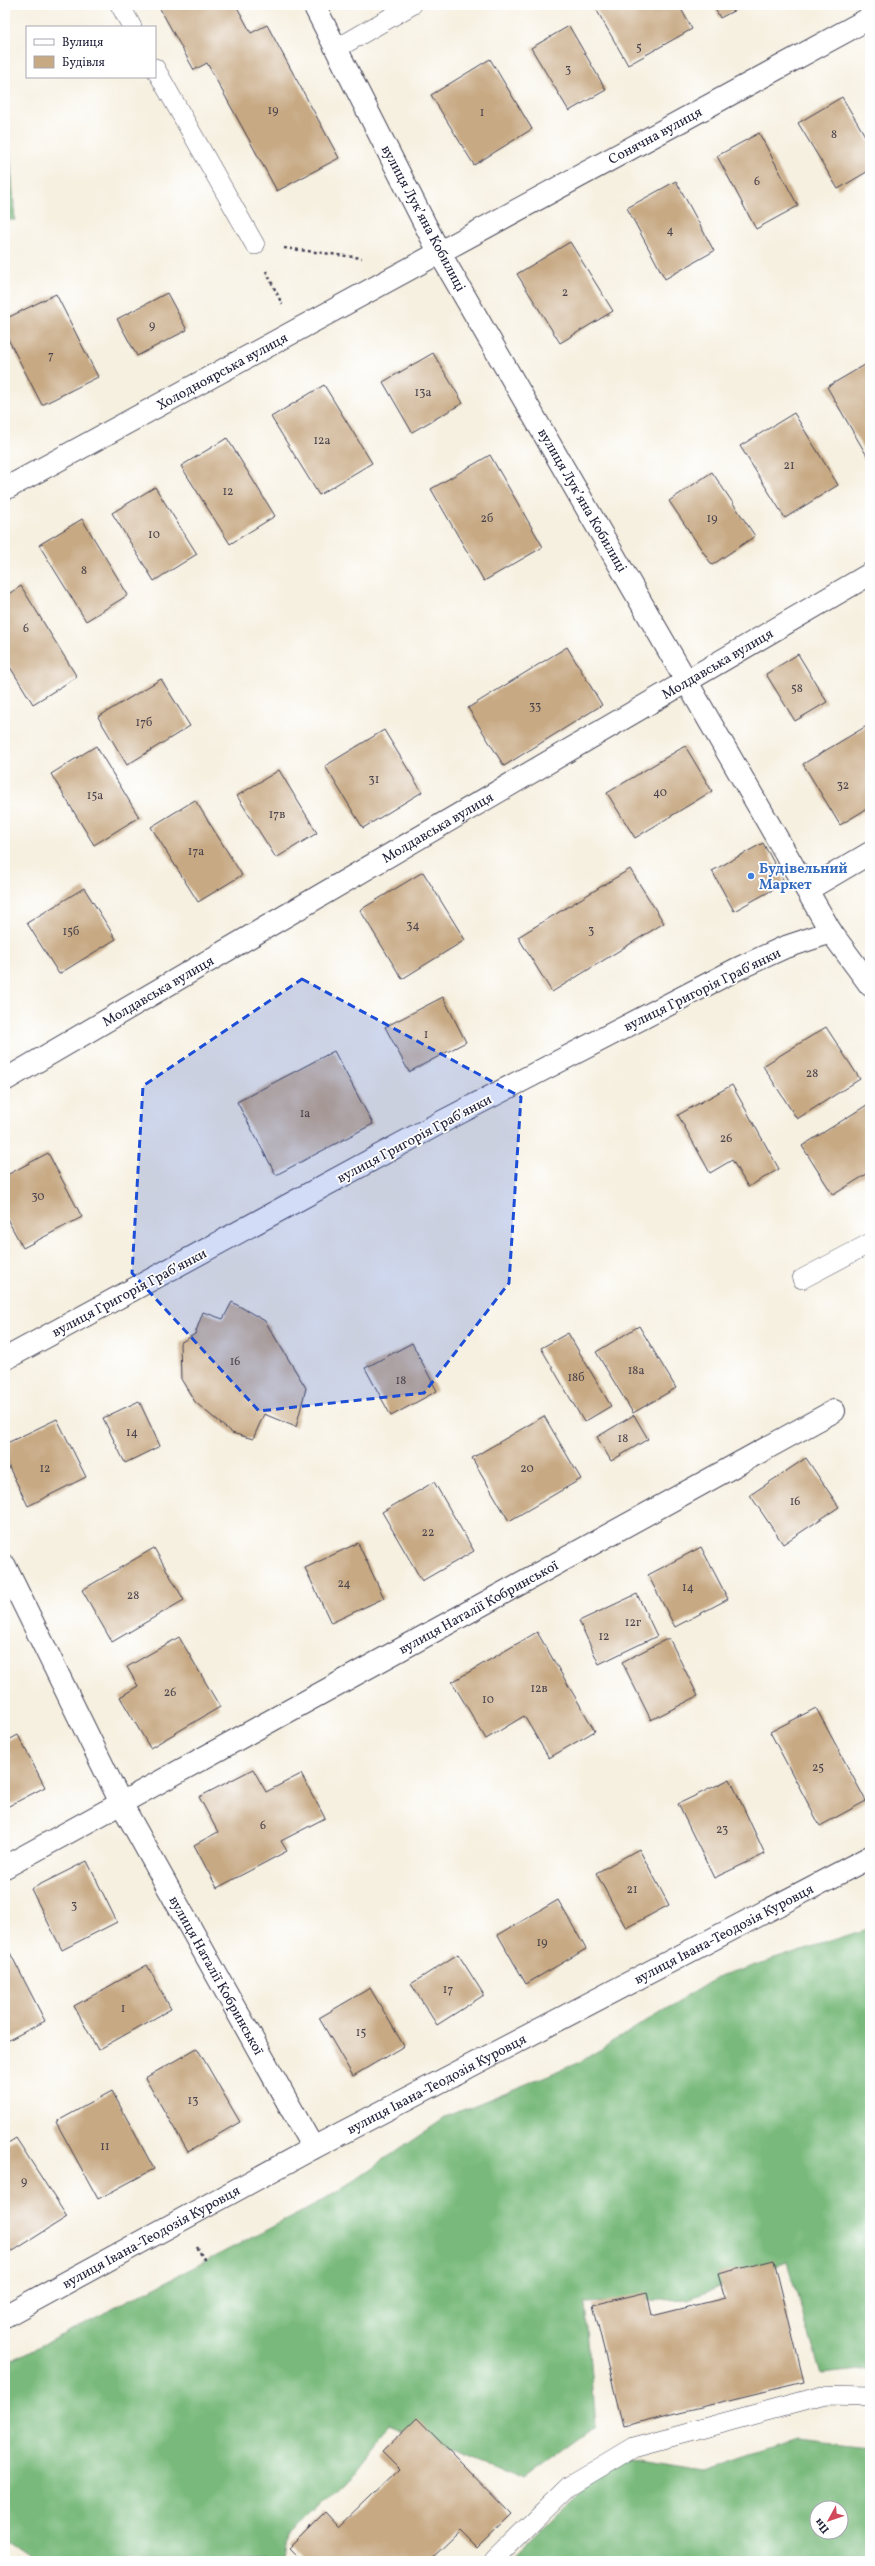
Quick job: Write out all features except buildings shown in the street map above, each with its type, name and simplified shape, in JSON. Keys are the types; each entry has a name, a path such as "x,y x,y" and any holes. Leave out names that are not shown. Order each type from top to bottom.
{"street":[{"name":"вулиця Лукʼяна Кобилиці","path":"314,5 439,252 806,890 831,932 870,985"},
{"name":"Сонячна вулиця","path":"439,252 870,18"},
{"name":"Холодноярська вулиця","path":"5,489 439,252"},
{"name":"Молдавська вулиця","path":"5,1080 686,680 870,574"},
{"path":"806,890 870,853"},
{"name":"вулиця Григорія Грабʼянки","path":"5,1359 434,1126 737,969 782,948 831,932"},
{"name":"вулиця Наталії Кобринської","path":"5,1867 834,1411"},
{"name":"вулиця Наталії Кобринської","path":"5,1566 122,1802 313,2148"},
{"name":"вулиця Івана-Теодозія Куровця","path":"5,2316 313,2148 870,1857"}],"lane":[{"path":"120,5 131,26"},
{"path":"336,49 412,5"},
{"path":"156,70 255,245"},
{"path":"855,965 870,992"},
{"path":"802,1279 870,1243"},
{"path":"493,2561 569,2486 634,2446 826,2395 870,2396"}],"path":[{"path":"255,245 370,259"},
{"path":"255,245 294,332"}],"highlighted area":[{"path":"302,979 521,1097 509,1283 424,1393 259,1411 132,1273 143,1086"}],"green space":[{"path":"5,153 10,154 15,220 5,220"},
{"path":"870,1925 870,2369 821,2374 787,2262 688,2299 585,2303 595,2426 523,2479 389,2425 344,2483 288,2536 284,2561 31,2561 27,2554 5,2539 5,2364 323,2201 448,2116 580,2062 716,1978 864,1930"},
{"path":"796,2440 870,2448 870,2561 509,2561 615,2458 705,2471"}],"place":[{"name":"Будівельний Маркет","path":"751,876"}]}
